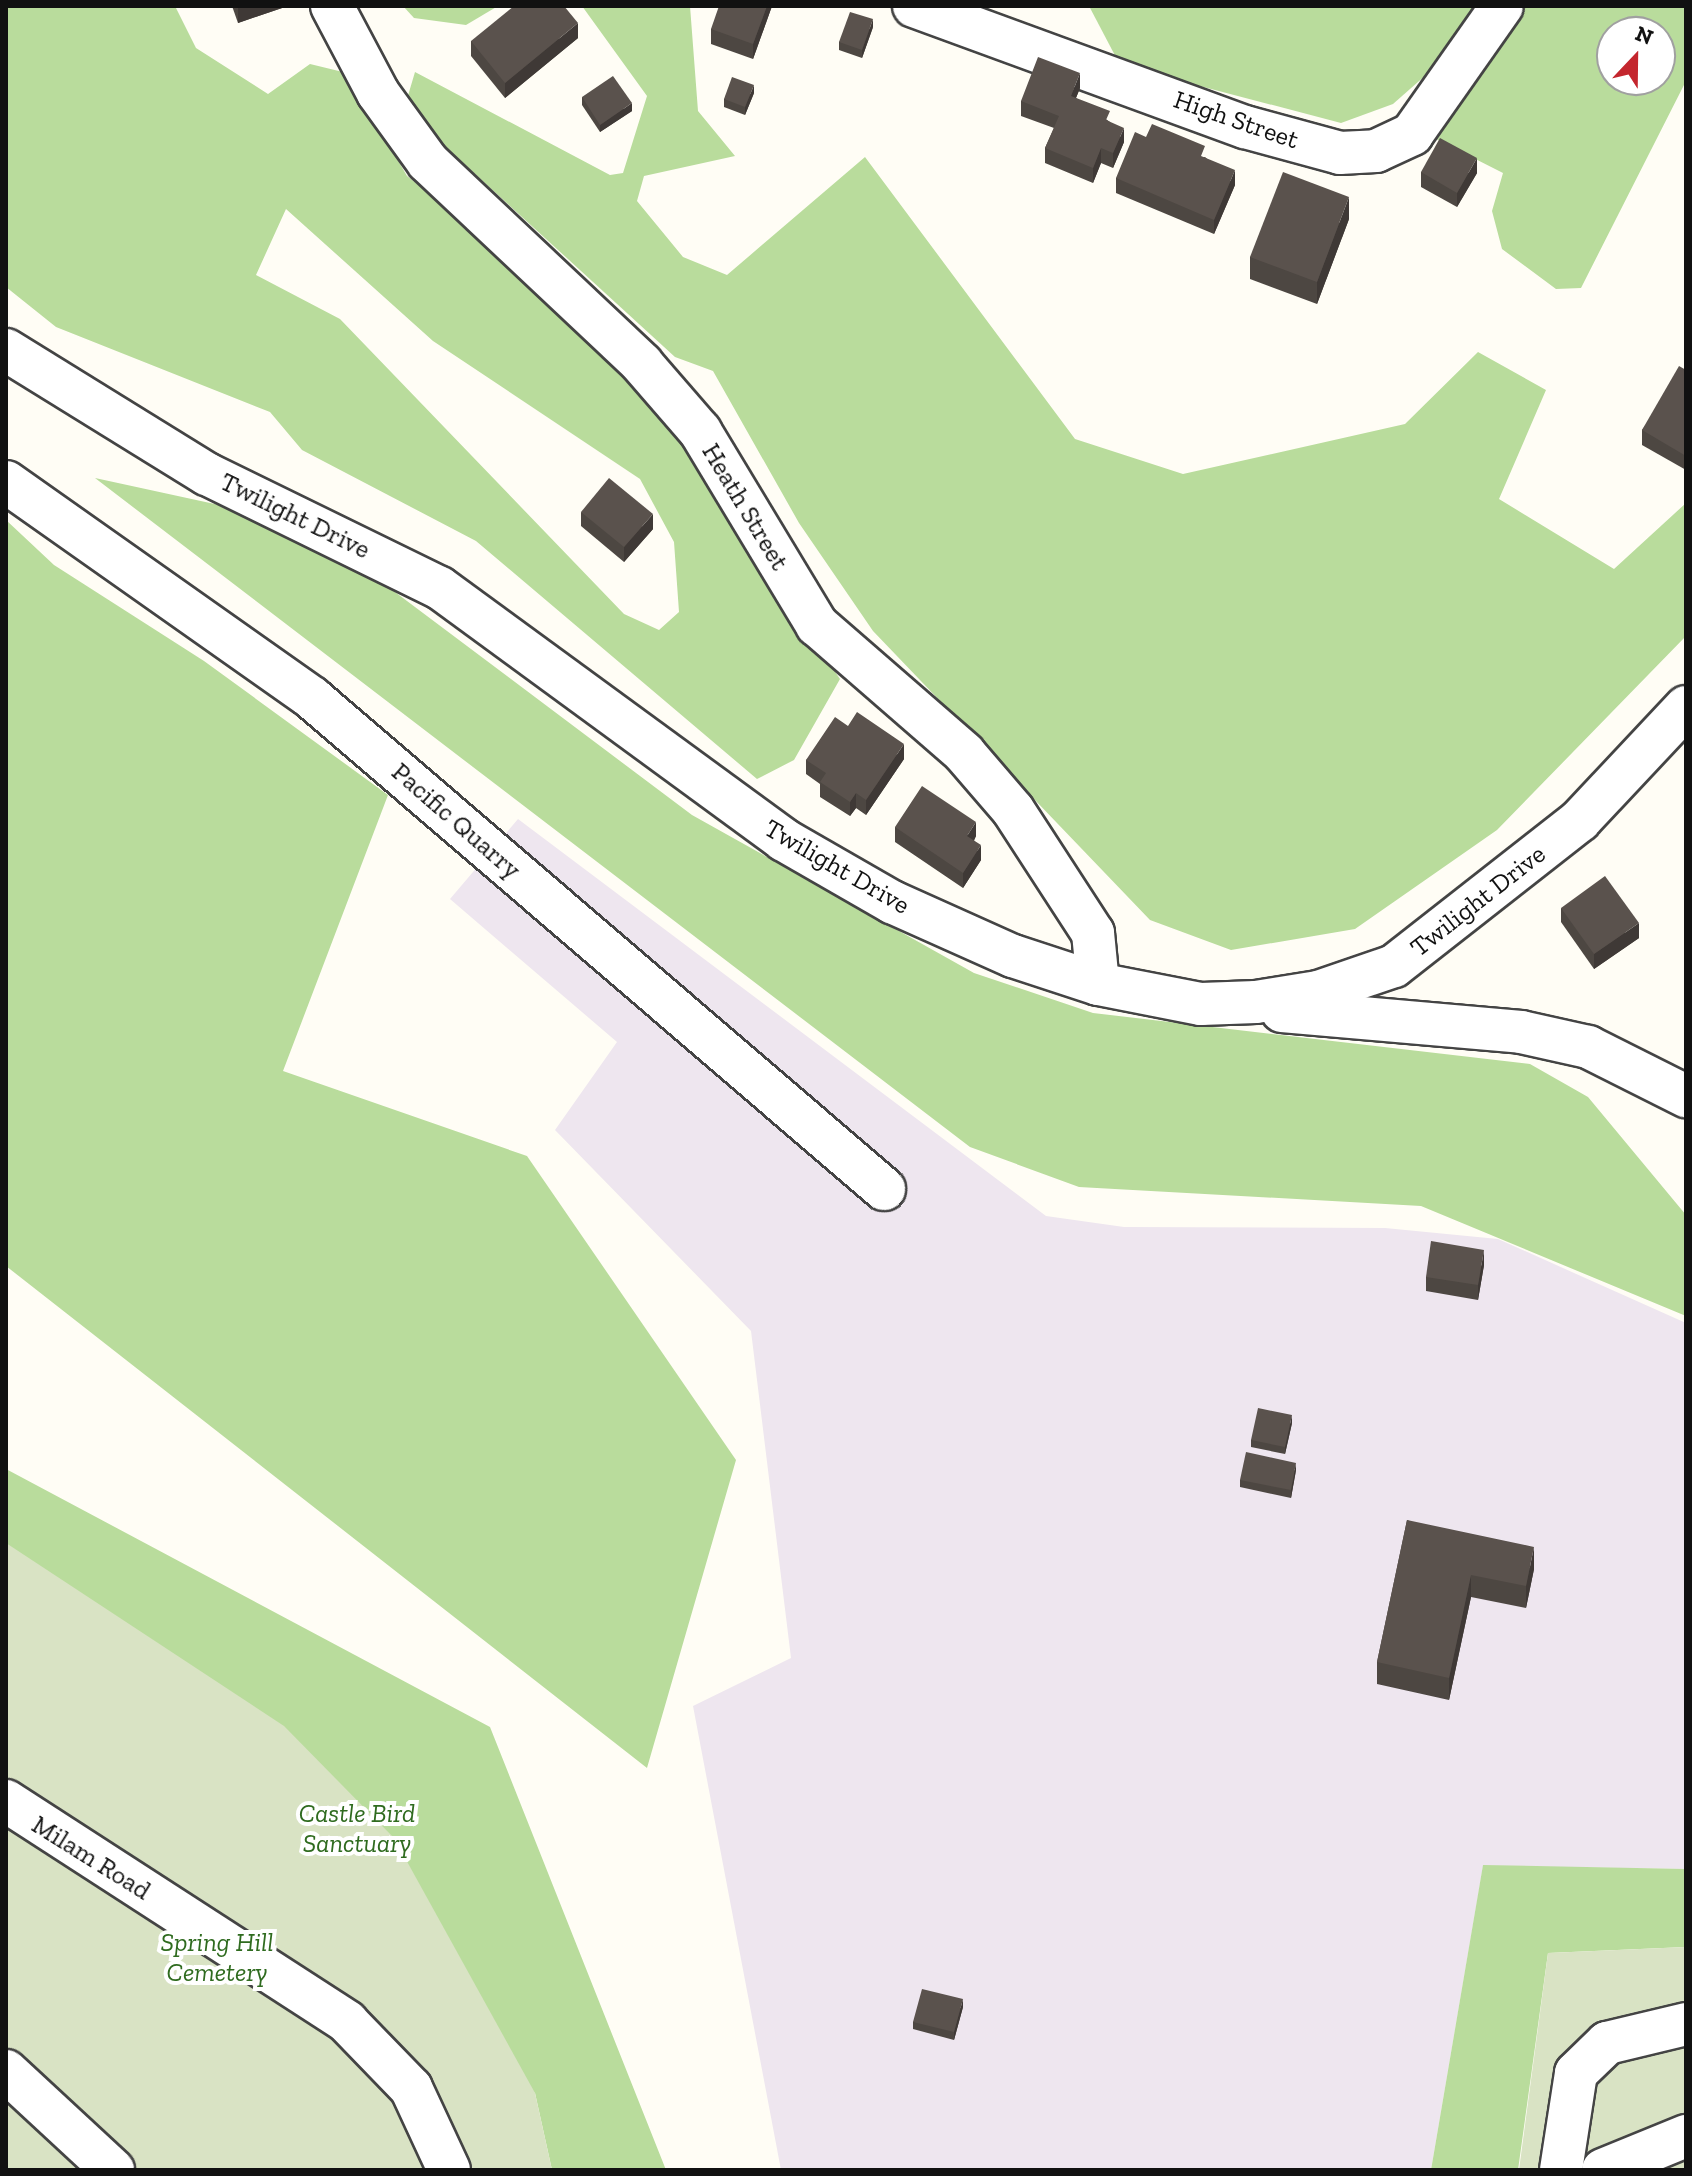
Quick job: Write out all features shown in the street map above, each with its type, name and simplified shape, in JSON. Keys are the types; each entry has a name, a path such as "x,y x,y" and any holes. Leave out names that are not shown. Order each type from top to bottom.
{"street":[{"name":"Heath Street","path":"332,6 378,93 428,162 642,364 700,431 817,625 964,753 1013,810 1093,933 1098,984"},
{"name":"High Street","path":"914,6 1245,127 1340,153 1376,151 1412,134 1502,6"},
{"name":"Twilight Drive","path":"6,350 207,474 440,588 811,855 906,908 1098,984 1201,1004 1318,992 1394,966 1580,820 1678,725"},
{"name":"Pacific Quarry","path":"6,482 312,698 884,1189"},
{"path":"1201,1004 1521,1032 1588,1047 1686,1096"},
{"name":"Milam Road","path":"6,1801 347,2022 411,2088 449,2170"},
{"path":"1561,2170 1576,2073 1607,2043 1686,2024"},
{"path":"6,2071 113,2170"},
{"path":"1603,2170 1686,2136"}],"shaded area":[{"path":"518,819 1046,1216 1124,1227 1385,1228 1498,1239 1686,1323 1686,1869 1483,1866 1431,2170 781,2170 693,1706 791,1658 751,1331 555,1130 617,1042 450,899"}],"green space":[{"path":"6,6 175,6 196,48 268,94 310,64 347,73 407,176 566,300 640,382 840,679 794,760 757,779 476,541 302,450 270,412 56,327 6,287","holes":["286,209 433,341 640,479 674,542 679,612 659,630 624,614 340,319 256,275"]},
{"path":"403,6 498,6 466,25 414,18"},
{"path":"582,6 690,6 698,111 735,156 644,176 637,201 683,257 727,275 865,157 1075,439 1183,474 1405,424 1478,352 1546,390 1499,499 1614,569 1686,503 1686,636 1497,830 1355,929 1231,950 1150,920 873,631 799,523 713,371 675,357 404,109 415,72 610,175 623,173 647,96"},
{"path":"1089,6 1474,6 1452,52 1393,104 1341,123 1120,65"},
{"path":"1516,6 1686,6 1686,81 1581,288 1556,289 1502,249 1492,211 1503,173 1428,135"},
{"path":"95,478 233,508 371,574 692,815 974,973 1093,1013 1530,1064 1588,1097 1686,1215 1686,1316 1421,1206 1079,1187 970,1147"},
{"path":"6,520 54,565 204,661 388,795 283,1071 527,1156 736,1460 647,1768 6,1266"},
{"name":"Castle Bird Sanctuary","path":"6,1469 490,1727 666,2170 552,2170 535,2093 6,1767"},
{"name":"Spring Hill Cemetery","path":"6,1543 284,1726 394,1838 535,2093 552,2170 6,2170"},
{"path":"1483,1865 1686,1869 1686,1947 1548,1953 1518,2170 1431,2170"},
{"path":"1686,1947 1686,2170 1519,2170 1548,1953"}],"building":[{"path":"514,6 564,6 578,23 505,83 471,41"},
{"path":"719,6 767,6 753,44 711,29"},
{"path":"850,12 873,19 862,50 839,42"},
{"path":"1038,57 1080,73 1071,96 1110,111 1106,120 1124,128 1113,153 1101,148 1093,168 1045,148 1059,116 1021,101"},
{"path":"613,76 632,103 600,125 582,97"},
{"path":"732,77 754,85 745,107 724,99"},
{"path":"1152,124 1205,146 1201,156 1235,170 1214,220 1116,178 1135,132 1146,137"},
{"path":"1440,138 1477,158 1457,193 1421,172"},
{"path":"1283,172 1349,197 1317,282 1250,257"},
{"path":"1679,366 1686,370 1686,456 1642,430"},
{"path":"609,478 653,514 624,547 581,512"},
{"path":"857,712 904,744 866,800 856,793 850,802 820,782 826,773 806,760 835,717 848,726"},
{"path":"922,786 976,822 967,836 981,845 963,873 895,827"},
{"path":"1605,876 1639,923 1594,954 1561,908"},
{"path":"1431,1241 1484,1250 1478,1285 1426,1277"},
{"path":"1258,1408 1292,1415 1285,1447 1251,1440"},
{"path":"1246,1452 1296,1463 1291,1490 1240,1480"},
{"path":"1407,1520 1534,1547 1526,1586 1471,1575 1449,1678 1377,1662"},
{"path":"922,1989 963,1999 954,2032 913,2022"}]}
